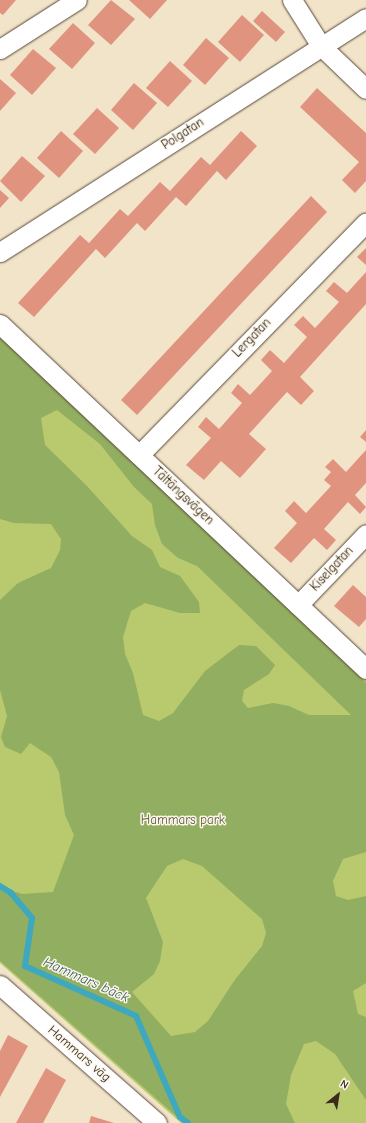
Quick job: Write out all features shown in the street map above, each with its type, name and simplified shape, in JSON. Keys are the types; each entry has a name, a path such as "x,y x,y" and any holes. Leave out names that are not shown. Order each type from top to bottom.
{"street":[{"path":"0,49 78,0"},
{"path":"292,0 321,46 366,89"},
{"name":"Polgatan","path":"0,252 366,18"},
{"name":"Lergatan","path":"139,455 366,222"},
{"name":"Tältängsvägen","path":"0,324 366,669"},
{"name":"Kiselgatan","path":"298,605 366,534"},
{"name":"Hammars väg","path":"0,985 157,1123"}],"green space":[{"name":"Hammars park","path":"0,337 72,396 366,683 366,852 343,859 333,881 336,896 348,900 366,896 366,983 353,991 358,1014 366,1017 366,1100 335,1054 316,1041 304,1044 291,1075 286,1104 295,1123 184,1123 0,961 0,887 22,894 53,892 74,835 65,815 59,772 51,757 30,743 21,754 5,747 1,737 7,716 0,690 0,600 18,583 51,568 60,550 61,539 51,524 14,523 0,519","holes":["57,410 100,444 134,487 152,504 155,525 162,544 178,558 197,566 351,715 309,715 289,706 273,703 248,708 242,701 244,690 269,674 275,665 256,646 239,645 205,671 173,713 159,721 143,715 133,673 125,654 123,637 131,611 145,603 180,613 200,613 199,602 180,576 160,567 152,550 132,536 87,486 45,445 41,418","183,859 202,866 262,919 266,933 262,946 234,981 208,1021 195,1032 171,1036 132,992 154,974 160,961 163,942 146,898 167,866"]},
{"name":"Hammars park","path":"0,338 366,677 366,1123 181,1123 0,963"}],"building":[{"path":"0,0 16,0 3,15 0,13"},
{"path":"111,0 135,19 111,45 88,25"},
{"path":"129,0 167,0 150,19"},
{"path":"262,11 285,32 276,42 253,21"},
{"path":"242,15 264,35 240,62 218,42"},
{"path":"73,23 95,43 72,69 49,49"},
{"path":"206,38 229,58 205,85 183,65"},
{"path":"33,49 56,68 32,95 10,75"},
{"path":"170,61 192,81 168,107 146,88"},
{"path":"0,79 16,93 0,111"},
{"path":"134,83 157,103 133,130 111,110"},
{"path":"317,88 366,133 366,181 355,193 342,180 359,162 300,107"},
{"path":"97,108 119,128 95,154 73,134"},
{"path":"61,131 83,151 59,178 37,158"},
{"path":"241,131 257,146 226,180 217,171 186,206 176,197 145,231 137,223 105,258 96,249 34,317 18,303 80,235 89,243 120,209 128,216 160,182 170,191 201,157 210,165"},
{"path":"22,156 45,176 21,202 0,181"},
{"path":"0,190 9,198 0,208"},
{"path":"311,196 327,212 137,415 121,400"},
{"path":"366,248 366,265 357,257"},
{"path":"366,272 366,304 300,377 314,391 301,405 287,392 249,434 266,449 240,478 221,461 204,480 186,465 211,438 198,427 206,417 219,429 242,403 231,393 238,384 250,395 272,371 261,360 270,350 284,363 307,337 294,325 303,316 315,328 339,302 326,291 334,282 347,293"},
{"path":"366,430 366,442 360,437"},
{"path":"366,450 366,483 355,495 366,507 360,514 348,502 324,529 336,540 327,550 314,538 291,563 274,548 297,523 285,511 294,501 306,513 331,486 324,480 331,472 325,467 333,459 346,472"},
{"path":"353,585 366,597 366,619 359,627 334,606"},
{"path":"8,1035 28,1046 0,1097 0,1051"},
{"path":"46,1068 66,1080 43,1123 16,1123"},
{"path":"91,1116 114,1123 89,1123"}],"waterway":[{"name":"Hammars bäck","path":"0,886 11,893 32,918 25,966 136,1016 180,1117 188,1123"}]}
